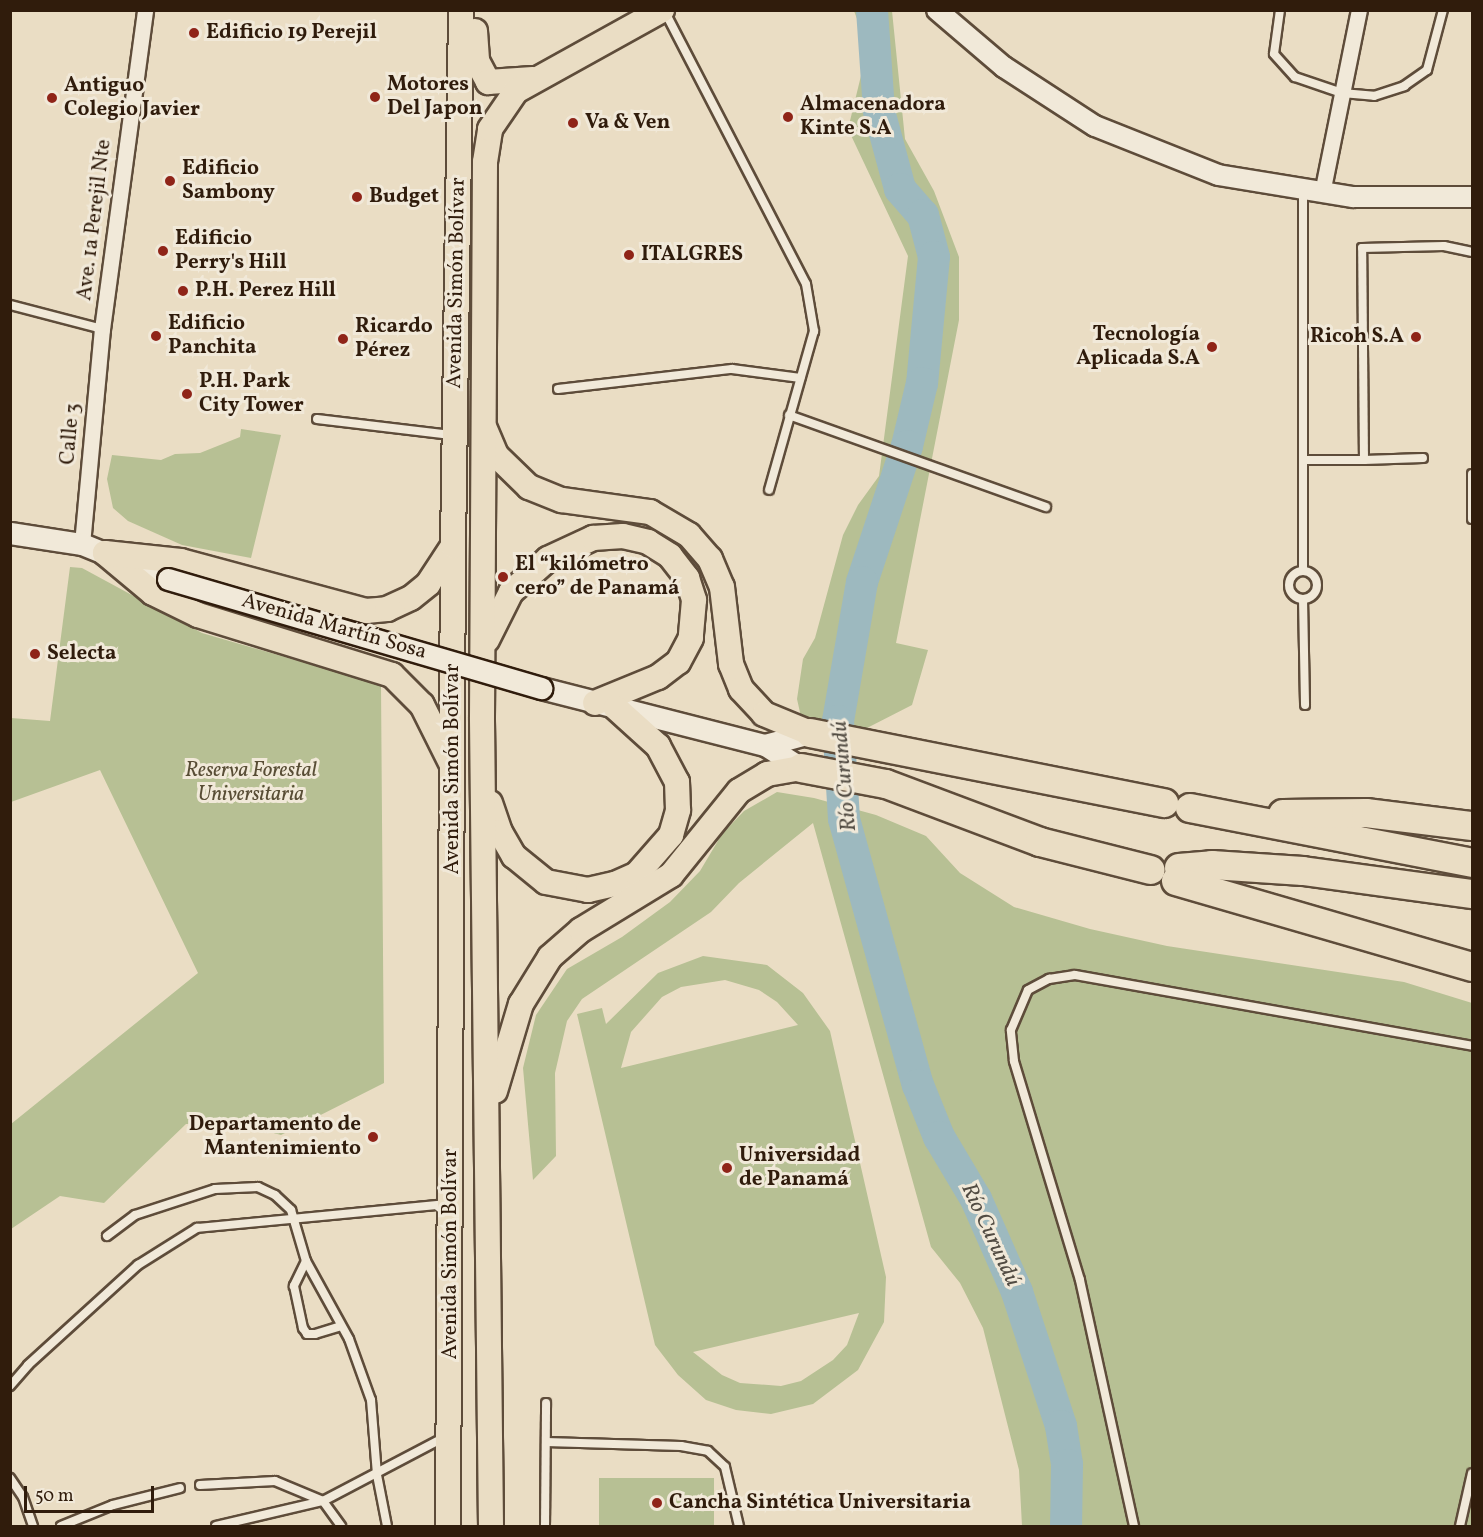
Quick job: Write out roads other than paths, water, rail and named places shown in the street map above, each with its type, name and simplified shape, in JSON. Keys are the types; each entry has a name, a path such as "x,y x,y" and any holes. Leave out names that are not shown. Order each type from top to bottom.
{"highway":[{"path":"812,734 1473,862"},
{"path":"804,769 886,784 1040,842 1169,873 1473,967"},
{"path":"1227,815 1366,813 1473,826"},
{"path":"1169,873 1212,865 1303,871 1473,894"}],"main road":[{"name":"Avenida Simón Bolívar","path":"448,1527 453,546 461,10"},
{"path":"474,10 477,61 483,77 494,84 533,79 663,10"},
{"name":"Avenida Simón Bolívar","path":"491,1527 482,656 482,192 490,129 516,91 533,79"},
{"path":"481,419 496,455 529,487 562,500 650,512 689,535 710,559 722,587 731,664 741,689 764,714 812,734"},
{"name":"Avenida Martín Sosa","path":"10,533 82,544 168,579 541,688 765,745 804,769"},
{"path":"482,656 493,623 511,592 548,559 593,538 623,536 648,542 670,556 687,578 694,600 691,638 678,662 658,677 605,705 648,735 667,757 679,796 676,822 664,846 645,867 625,880 577,890 546,882 529,872 500,832 483,773"},
{"path":"105,553 182,561 366,611 387,609 411,598 428,584 453,546"},
{"path":"105,553 153,593 198,615 392,675 422,705 453,768"},
{"name":"Avenida Martín Sosa","path":"765,745 812,734"},
{"path":"487,1156 494,1097 506,1048 520,1004 539,970 581,930 671,875 739,791 767,774 804,769"}],"street":[{"name":"Ave. 1a Perejil Nte","path":"102,329 145,10"},
{"path":"937,10 1004,67 1095,126 1218,175 1353,197 1473,197"},
{"path":"1312,192 1342,93 1359,10"},
{"name":"Calle 3","path":"82,544 102,329"}],"lane":[{"path":"663,10 806,284 814,331 769,490"},
{"path":"1280,10 1274,54 1295,77 1342,93 1374,96 1404,86 1427,70 1443,10"},
{"path":"1303,571 1303,460 1312,192"},
{"path":"1364,459 1362,248 1444,246 1473,252"},
{"path":"10,305 102,329"},
{"path":"558,389 732,369 800,378"},
{"path":"789,416 950,476 1046,507"},
{"path":"317,419 455,436"},
{"path":"1303,460 1423,458"},
{"path":"1473,474 1473,519"},
{"path":"1303,571 1314,577 1317,586 1314,594 1303,600"},
{"path":"1303,571 1290,578 1288,587 1293,596 1303,600"},
{"path":"1303,600 1305,705"},
{"path":"1134,1527 1080,1280 1014,1061 1011,1030 1028,990 1049,979 1075,975 1473,1046"},
{"path":"107,1236 135,1215 154,1207 238,1186 258,1187 275,1195 296,1221 306,1261 341,1326 371,1400 377,1475 387,1527"},
{"path":"10,1386 36,1358 162,1247 197,1228 226,1222 296,1221 450,1204"},
{"path":"306,1261 294,1286 303,1328 307,1334 315,1334 341,1326"},
{"path":"545,1527 546,1403"},
{"path":"216,1527 323,1501 377,1475 449,1435"},
{"path":"546,1442 681,1446 708,1451 725,1467 738,1527"},
{"path":"1460,1527 1473,1473"},
{"path":"10,1478 23,1497 33,1527"},
{"path":"200,1485 275,1481 323,1501 341,1527"},
{"path":"61,1527 112,1505 180,1488"}],"waterway":[{"name":"Río Curundú","path":"872,10 879,111 900,189 923,215 934,257 922,383 907,446 862,582 838,721 844,819 918,1085 939,1137 976,1199 1017,1292 1061,1426 1067,1465 1066,1526"}],"place":[{"name":"Edificio 19 Perejil","path":"194,33"},
{"name":"Motores Del Japon","path":"375,97"},
{"name":"Antiguo Colegio Javier","path":"52,98"},
{"name":"Almacenadora Kinte S.A","path":"788,117"},
{"name":"Va & Ven","path":"573,123"},
{"name":"Edificio Sambony","path":"170,181"},
{"name":"Budget","path":"357,197"},
{"name":"Edificio Perry's Hill","path":"163,251"},
{"name":"ITALGRES","path":"629,255"},
{"name":"P.H. Perez Hill","path":"183,291"},
{"name":"Edificio Panchita","path":"156,336"},
{"name":"Ricoh S.A","path":"1416,337"},
{"name":"Ricardo Pérez","path":"343,339"},
{"name":"Tecnología Aplicada S.A","path":"1212,347"},
{"name":"P.H. Park City Tower","path":"187,394"},
{"name":"El “kilómetro cero” de Panamá","path":"503,577"},
{"name":"Selecta","path":"35,654"},
{"name":"Departamento de Mantenimiento","path":"373,1137"},
{"name":"Universidad de Panamá","path":"727,1168"},
{"name":"Cancha Sintética Universitaria","path":"657,1503"}],"park label":[{"name":"Reserva Forestal Universitaria","path":"251,783"}]}
